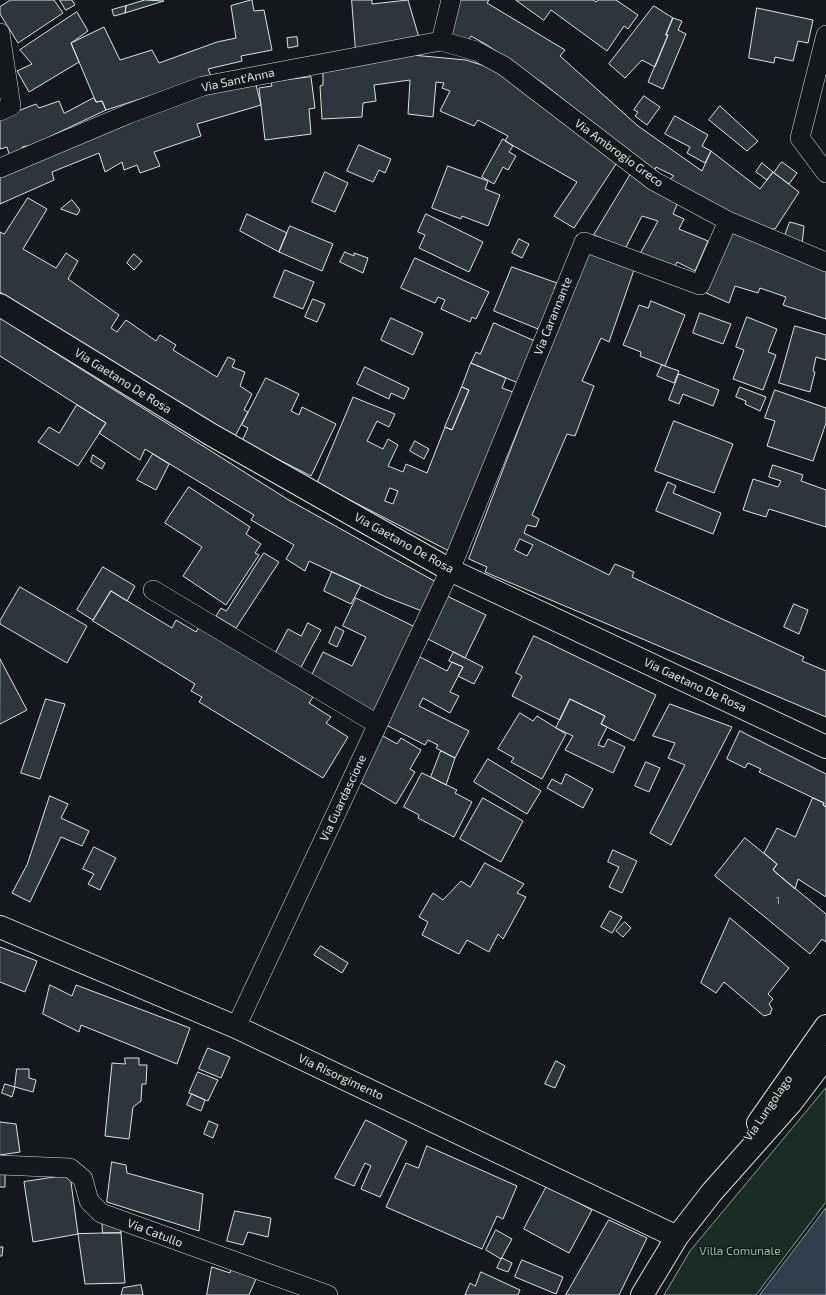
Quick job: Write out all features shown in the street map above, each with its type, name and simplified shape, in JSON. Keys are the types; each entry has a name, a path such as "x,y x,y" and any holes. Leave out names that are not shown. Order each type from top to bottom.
{"main road":[{"name":"Via Gaetano De Rosa","path":"0,305 210,434 450,570 825,743"},
{"name":"Via Risorgimento","path":"0,927 236,1027 677,1237"},
{"name":"Via Lungolago","path":"712,1192 782,1087 826,1026"},
{"name":"Via Lungolago","path":"642,1295 677,1237 712,1192 791,1103 826,1057"}],"street":[{"path":"441,41 451,0"},
{"path":"0,33 11,106 0,111"},
{"path":"826,35 800,138 826,173"},
{"name":"Via Ambrogio Greco","path":"441,41 476,51 504,66 618,155 654,181 728,221 826,262"},
{"name":"Via Sant'Anna","path":"0,168 128,114 203,86 441,41"},
{"name":"Via Carannante","path":"450,570 584,242 700,285 728,221"},
{"name":"Via Guardascione","path":"236,1027 450,570"},
{"path":"153,590 378,724"},
{"name":"Via Catullo","path":"0,1165 70,1168 83,1179 89,1201 101,1213 328,1295"}],"green space":[{"name":"Villa Comunale","path":"826,1088 826,1202 756,1295 664,1295 690,1251"}],"water":[{"path":"826,1208 826,1295 760,1295"}],"building":[{"path":"11,0 54,0 63,13 18,43 0,14 0,7"},
{"path":"60,0 72,0 75,5 66,10"},
{"path":"145,0 164,1 125,13 126,6"},
{"path":"252,0 254,11 264,10 272,50 241,56 242,61 208,69 211,76 106,110 102,101 96,102 71,43 104,27 120,60 152,50 159,63 217,42 236,38 231,6"},
{"path":"352,0 372,0 372,4 408,0 420,41 356,52"},
{"path":"459,0 489,0 487,3 565,50 560,56 638,126 702,171 711,151 760,189 773,172 799,192 775,229 770,229 768,233 667,182 674,176 656,167 654,172 544,84 487,45 471,36 468,41 446,34"},
{"path":"516,0 593,0 596,2 598,0 616,0 638,15 628,29 624,26 607,51 551,10 544,20"},
{"path":"126,6 125,13 114,16 112,10"},
{"path":"654,6 673,18 666,35 668,35 655,67 642,60 625,78 609,64"},
{"path":"757,8 813,20 808,43 798,41 793,61 775,57 774,63 749,58"},
{"path":"77,12 88,31 71,43 79,62 29,92 17,71 32,64 20,50"},
{"path":"673,18 682,21 678,30 686,34 663,89 648,82 668,35 666,35"},
{"path":"297,37 298,46 288,48 287,38"},
{"path":"412,55 466,60 500,71 618,161 574,228 554,216 577,182 505,141 508,136 478,120 474,126 440,111 450,91 442,88 444,83 436,82 433,117 408,114 410,80 374,85 376,101 363,103 362,117 322,119 320,86 323,85 323,70"},
{"path":"311,77 315,108 309,109 311,134 265,140 259,88 272,86 271,82"},
{"path":"255,81 261,105 197,124 201,136 154,152 160,166 140,173 137,165 124,170 122,162 105,172 99,153 52,172 54,180 0,204 0,176 92,136 209,91"},
{"path":"644,96 660,107 647,125 635,116 638,112 634,110"},
{"path":"94,98 96,102 102,101 106,110 49,137 51,145 36,144 22,147 24,154 10,157 7,147 0,149 0,118 36,104 39,108 59,101 64,113"},
{"path":"720,106 758,141 747,151 709,120"},
{"path":"675,116 708,135 702,146 711,151 705,163 687,153 690,147 665,134"},
{"path":"503,139 513,146 509,152 516,156 508,170 503,167 494,184 482,177"},
{"path":"359,145 391,159 385,173 379,170 373,182 347,171"},
{"path":"782,162 797,173 789,184 774,173"},
{"path":"762,163 773,172 767,180 756,172"},
{"path":"448,166 488,181 485,189 500,195 488,226 462,216 461,219 432,208"},
{"path":"325,172 348,183 335,212 312,202"},
{"path":"632,172 679,200 673,214 684,219 679,229 708,241 695,271 677,262 674,268 640,254 658,221 642,216 625,249 594,235"},
{"path":"28,198 47,209 23,249 56,268 66,253 78,261 68,279 119,315 111,328 117,332 126,320 156,341 160,335 176,345 173,350 217,377 228,357 235,360 232,367 245,372 240,386 252,394 244,410 248,412 233,440 0,292 0,232 4,234"},
{"path":"72,200 80,210 77,215 61,209"},
{"path":"247,214 287,233 279,252 240,231"},
{"path":"426,214 483,242 469,272 419,248 425,235 418,232"},
{"path":"790,222 804,226 802,245 784,238"},
{"path":"290,226 333,244 322,271 279,252"},
{"path":"732,231 826,266 826,319 783,305 786,297 760,288 758,293 735,286 729,303 706,293"},
{"path":"519,239 529,244 522,258 512,253"},
{"path":"588,250 635,267 609,342 601,338 582,381 594,386 575,436 567,434 532,515 539,519 536,527 527,525 524,533 609,575 615,564 634,572 632,577 804,657 802,661 826,671 826,717 485,572 487,567 469,559","holes":["520,539 533,545 527,556 515,550"]},
{"path":"345,252 354,256 354,253 368,258 363,273 340,262"},
{"path":"134,254 142,261 134,270 127,263"},
{"path":"415,258 489,292 476,319 472,317 470,322 441,309 445,300 438,297 435,303 401,288"},
{"path":"512,267 557,283 554,289 557,291 542,326 540,325 538,329 494,311"},
{"path":"285,270 314,282 303,309 274,297"},
{"path":"313,299 325,304 317,322 305,317"},
{"path":"651,301 685,315 665,366 640,356 641,352 623,345 639,305 648,308"},
{"path":"700,313 731,324 723,344 693,333"},
{"path":"747,317 777,329 768,352 776,355 763,390 733,379 744,350 736,347"},
{"path":"0,318 287,499 436,582 422,611 386,597 309,561 305,571 286,559 294,545 251,520 254,515 145,449 140,460 99,433 106,423 0,356"},
{"path":"391,318 423,333 413,355 381,340"},
{"path":"494,323 537,342 518,383 471,363 476,352 480,354"},
{"path":"795,326 826,335 826,360 816,357 813,371 815,372 810,392 779,383"},
{"path":"471,363 506,378 502,388 513,392 451,552 317,483 353,397 395,414 389,427 377,421 367,441 383,449 388,439 398,445 388,466 403,472 406,464 427,473 445,427 452,430 469,390 462,387","holes":["390,488 398,491 393,504 385,501"]},
{"path":"662,365 679,371 674,383 657,376"},
{"path":"365,367 409,388 404,399 391,393 389,399 357,384"},
{"path":"679,374 719,390 713,406 683,394 679,404 669,400"},
{"path":"266,378 299,394 291,411 299,415 302,407 336,424 311,476 242,441 248,428 242,425"},
{"path":"462,387 469,390 452,430 445,427"},
{"path":"740,387 766,397 760,411 745,404 746,401 736,397"},
{"path":"775,390 826,408 826,423 813,461 767,446 775,421 765,418"},
{"path":"77,405 106,423 78,466 38,442 49,427 59,433"},
{"path":"674,421 733,444 714,493 655,471"},
{"path":"415,441 429,449 424,459 410,451"},
{"path":"153,454 169,464 156,490 137,480"},
{"path":"93,455 105,463 102,469 91,462"},
{"path":"773,465 803,475 801,481 826,490 826,527 769,509 766,517 743,510 753,479 778,487 781,481 769,477"},
{"path":"668,482 676,486 673,493 721,513 713,534 656,511"},
{"path":"189,487 250,527 246,534 261,544 255,553 259,555 226,605 183,576 202,547 165,523"},
{"path":"264,553 279,562 236,628 216,616 221,608 226,611"},
{"path":"103,567 135,586 127,601 111,591 93,620 77,610"},
{"path":"332,572 361,585 351,604 324,591"},
{"path":"20,587 87,626 67,663 0,624 0,621"},
{"path":"111,591 172,628 176,620 196,632 199,627 313,697 309,703 331,717 326,723 348,737 323,778 199,702 202,697 191,691 195,684 93,621"},
{"path":"447,596 486,615 465,658 426,638"},
{"path":"356,598 415,627 374,711 309,680 323,652 352,666 366,637 343,626"},
{"path":"794,604 808,610 799,634 784,627"},
{"path":"308,623 321,630 300,669 274,655 288,629 301,636"},
{"path":"336,627 344,631 337,647 329,643"},
{"path":"534,636 656,695 634,741 601,724 605,716 570,699 560,720 512,696 522,676 516,673"},
{"path":"454,652 483,667 474,684 458,676 463,667 449,661"},
{"path":"420,657 447,671 452,662 463,667 450,692 459,696 450,713 423,698 419,706 469,731 455,758 436,748 438,745 428,740 425,745 386,725"},
{"path":"0,659 27,710 0,724"},
{"path":"46,699 65,704 40,779 21,773"},
{"path":"570,699 605,716 601,724 607,727 598,745 604,747 608,739 625,747 613,773 565,750 573,736 556,728"},
{"path":"670,704 732,727 671,845 650,833 685,765 668,758 675,743 653,736"},
{"path":"520,713 533,721 537,716 566,734 542,779 511,762 514,758 498,749"},
{"path":"740,731 826,774 826,807 823,805 824,803 759,772 761,769 748,763 745,768 727,759"},
{"path":"383,736 397,744 401,738 421,750 410,769 415,772 396,804 356,780"},
{"path":"441,751 455,758 446,785 431,777"},
{"path":"488,759 541,791 527,814 474,782"},
{"path":"646,762 660,768 649,792 635,786"},
{"path":"422,773 457,790 455,793 472,802 454,837 418,818 419,815 404,807"},
{"path":"566,774 593,789 583,808 547,788 552,779 561,784"},
{"path":"50,796 68,804 61,818 89,831 82,846 61,837 30,902 12,893 27,865"},
{"path":"483,798 523,821 501,862 460,839"},
{"path":"813,798 824,803 823,805 826,807 826,897 798,879 795,889 773,870 777,864 764,853 777,828 795,837"},
{"path":"745,838 777,864 773,870 826,914 826,942 822,939 810,954 715,876"},
{"path":"94,847 116,858 100,890 88,884 94,874 83,869"},
{"path":"613,850 637,861 622,893 609,887 619,867 608,862"},
{"path":"485,863 524,884 517,893 526,897 503,939 498,934 489,952 467,940 459,954 422,935 428,922 419,917 433,893 443,900 461,881 470,887"},
{"path":"610,911 622,917 612,933 601,927"},
{"path":"730,918 789,968 768,994 773,999 769,1004 772,1009 770,1014 764,1016 724,982 716,993 701,983"},
{"path":"625,922 631,928 623,937 616,931"},
{"path":"321,946 348,963 342,973 314,955"},
{"path":"0,947 37,961 25,992 0,982"},
{"path":"50,985 72,996 76,985 190,1028 177,1064 81,1025 79,1032 43,1014"},
{"path":"208,1048 230,1057 221,1078 199,1069"},
{"path":"125,1058 139,1058 139,1065 147,1065 146,1084 142,1084 141,1101 133,1107 129,1139 105,1136 112,1063 125,1064"},
{"path":"556,1061 565,1066 555,1088 545,1084"},
{"path":"17,1069 29,1069 29,1078 36,1080 33,1092 15,1087"},
{"path":"198,1072 218,1080 208,1101 189,1093"},
{"path":"5,1084 15,1087 12,1097 2,1093"},
{"path":"192,1094 205,1100 201,1111 187,1105"},
{"path":"366,1120 407,1141 380,1197 361,1189 371,1166 365,1163 354,1186 335,1178"},
{"path":"209,1121 218,1125 213,1138 204,1134"},
{"path":"0,1122 16,1124 20,1152 0,1155"},
{"path":"427,1146 517,1186 503,1219 497,1216 482,1249 386,1207 406,1163 418,1168"},
{"path":"112,1162 126,1165 127,1173 203,1194 199,1231 107,1202"},
{"path":"0,1172 5,1172 5,1187 0,1187"},
{"path":"70,1175 78,1234 33,1242 24,1182"},
{"path":"547,1186 592,1210 569,1253 524,1229"},
{"path":"235,1211 271,1218 268,1237 248,1232 243,1245 227,1241"},
{"path":"102,1220 119,1221 121,1233 103,1233"},
{"path":"609,1220 647,1238 619,1295 566,1295"},
{"path":"496,1230 512,1239 501,1259 486,1250"},
{"path":"121,1233 125,1283 85,1284 78,1234"},
{"path":"0,1247 3,1247 2,1256 0,1256"},
{"path":"502,1258 512,1263 508,1272 497,1268"},
{"path":"522,1260 563,1277 556,1294 515,1277"},
{"path":"212,1267 230,1273 232,1267 256,1279 249,1295 207,1295"},
{"path":"481,1272 520,1290 518,1295 465,1295 470,1283 475,1286"},
{"path":"141,1285 143,1295 121,1295 123,1288"}]}
